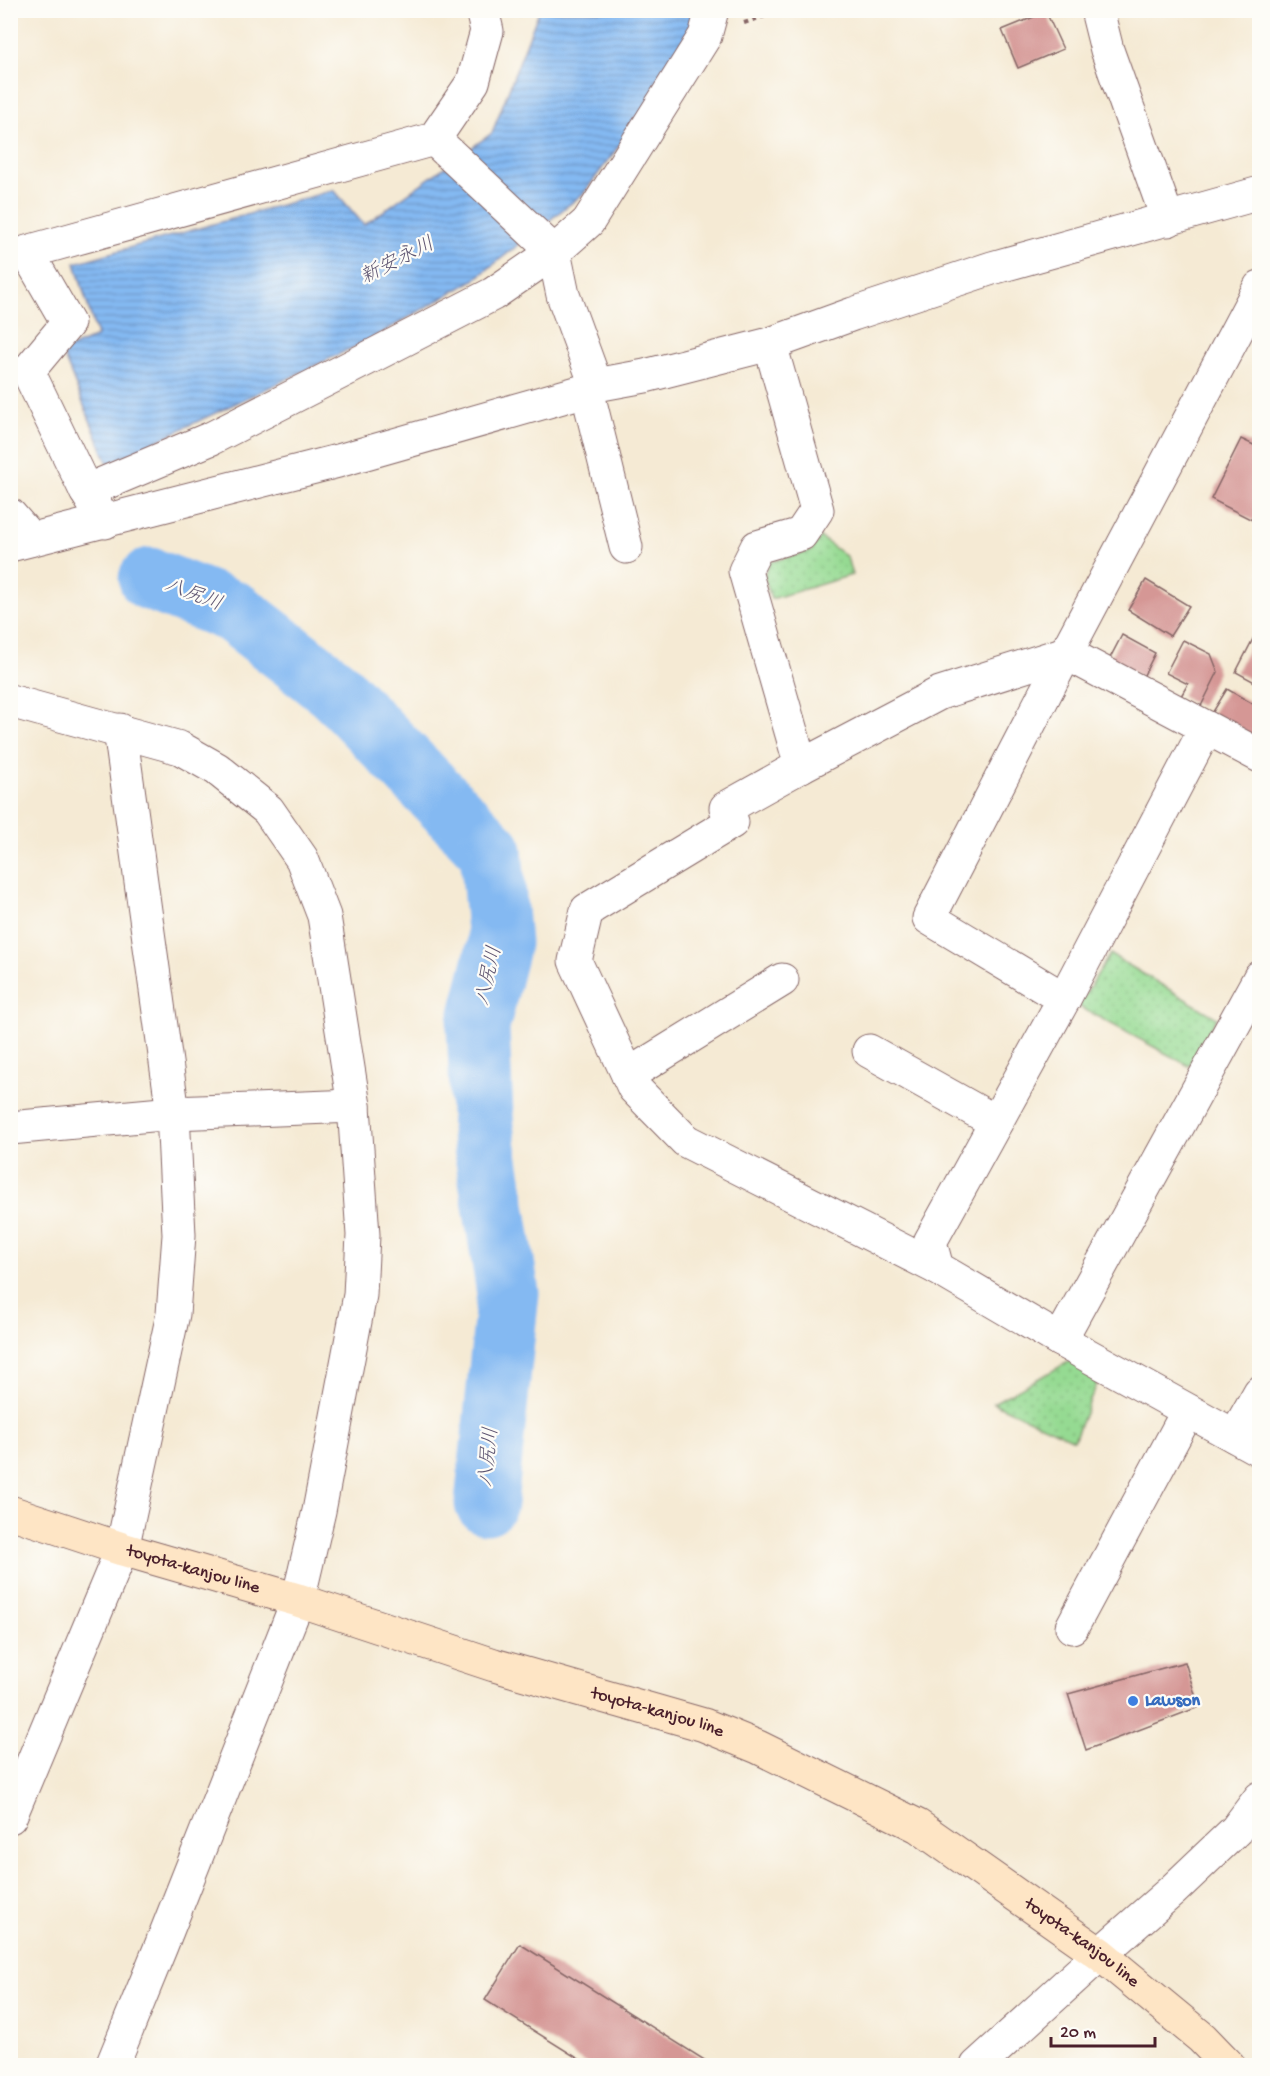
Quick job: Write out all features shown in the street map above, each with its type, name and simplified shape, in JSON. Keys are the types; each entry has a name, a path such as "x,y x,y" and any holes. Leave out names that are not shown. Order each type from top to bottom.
{"main road":[{"name":"toyota-kanjou line","path":"10,1512 122,1549 298,1600 494,1665 704,1725 758,1747 918,1826 1100,1954 1202,2038 1228,2066"}],"street":[{"path":"105,522 27,371 68,322 27,252 434,139 473,82 487,31 482,10"},
{"path":"87,491 212,438 360,363 493,294 554,252 588,222 705,36 712,10"},
{"path":"1097,10 1107,50 1168,220"},
{"path":"434,139 554,252 563,295 591,387 626,547"},
{"path":"17,533 105,522 338,461 591,387 645,376 770,344 992,268 1260,193"},
{"path":"1064,999 929,918 1065,653 1260,287"},
{"path":"770,344 817,510 801,534 757,547 745,571 801,766"},
{"path":"1260,756 1065,653 940,693 726,808 732,822 587,910 575,961 634,1088 686,1140 938,1268 1060,1340 1247,1443 1260,1392"},
{"path":"10,701 180,748 217,769 268,810 302,859 324,916 354,1106 363,1235 360,1295 319,1511 298,1600 112,2066"},
{"path":"938,1268 930,1242 1064,999 1206,728"},
{"path":"10,1817 17,1780 122,1549 173,1314 179,1235 173,1113 120,730"},
{"path":"1060,1340 1260,977"},
{"path":"628,1075 782,980"},
{"path":"869,1051 996,1122"},
{"path":"10,1128 173,1113 354,1106"},
{"path":"1072,1627 1188,1411"},
{"path":"977,2066 1173,1890 1236,1830 1260,1798"}],"green space":[{"path":"820,537 847,557 852,575 771,599 764,575 770,562 811,551"},
{"path":"1110,954 1217,1018 1189,1066 1078,1006"},
{"path":"1072,1360 1101,1374 1074,1440 993,1403"}],"water":[{"name":"新安永川","path":"539,11 697,11 685,57 584,193 474,280 369,340 108,464 62,352 97,336 75,263 334,190 364,225 492,133"}],"building":[{"path":"1046,12 1063,49 1018,68 1002,30"},
{"path":"1241,439 1260,448 1260,524 1211,499"},
{"path":"1146,580 1189,606 1170,636 1128,610"},
{"path":"1122,635 1155,653 1143,677 1109,660"},
{"path":"1254,637 1260,640 1260,685 1236,672"},
{"path":"1183,640 1211,654 1218,672 1201,706 1181,696 1188,684 1166,673"},
{"path":"1227,689 1260,708 1260,728 1253,739 1211,715"},
{"name":"Lawson","path":"1185,1662 1199,1707 1086,1750 1068,1694"},
{"path":"520,1944 714,2066 590,2066 485,2000"}],"waterway":[{"name":"八尻川","path":"150,579 234,612 334,689 491,851 499,943 478,1027 483,1135 508,1293 486,1503"}],"place":[{"name":"Lawson","path":"1133,1701"}]}
